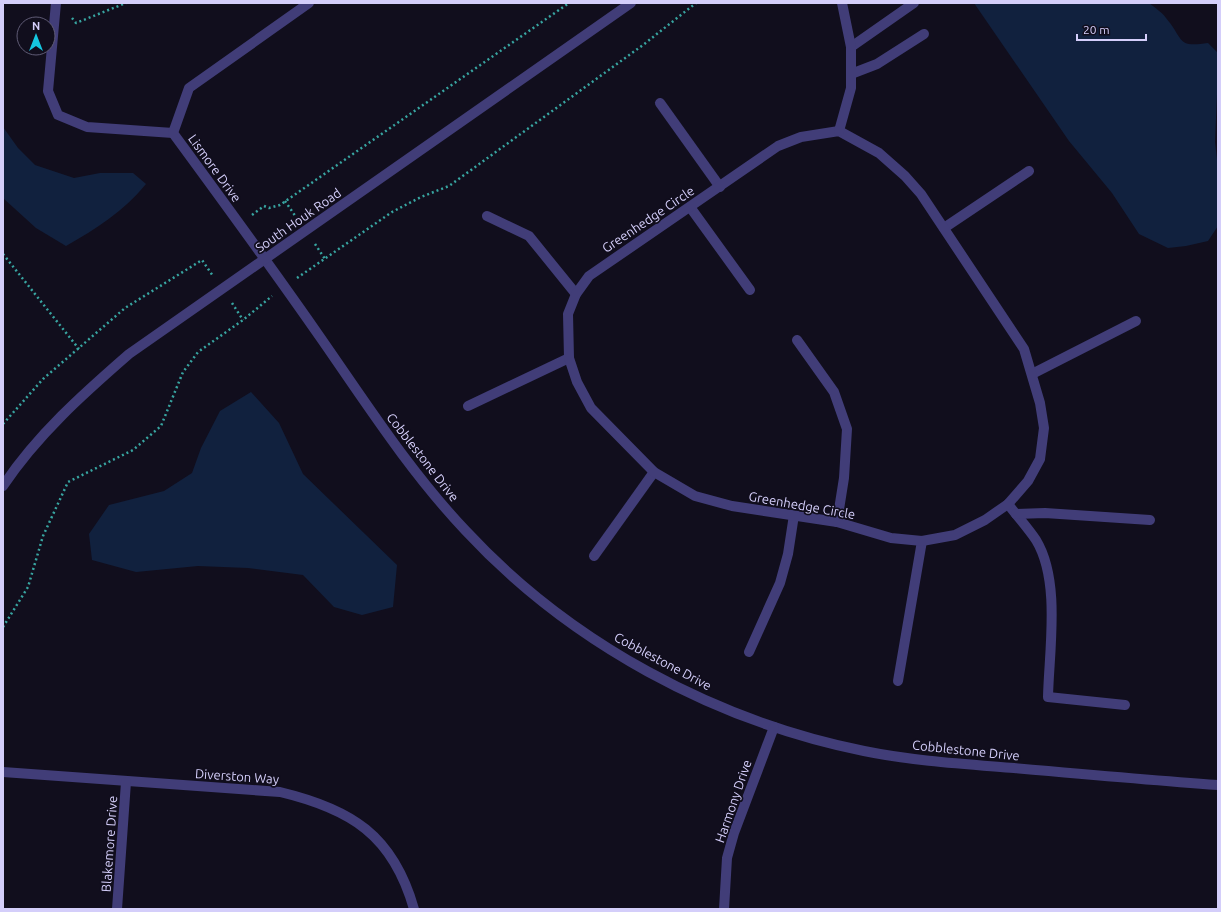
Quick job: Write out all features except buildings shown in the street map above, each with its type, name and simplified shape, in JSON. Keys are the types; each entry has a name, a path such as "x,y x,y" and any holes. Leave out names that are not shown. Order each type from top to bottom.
{"street":[{"name":"Lismore Drive","path":"265,258 173,133 189,88 309,3"},
{"name":"South Houk Road","path":"3,486 41,437 79,397 129,354 631,3"},
{"path":"839,131 851,88 851,47 842,3"},
{"path":"851,47 914,3"},
{"path":"56,4 48,91 58,115 87,127 173,133"},
{"path":"851,74 877,64 924,34"},
{"path":"660,103 720,187"},
{"name":"Greenhedge Circle","path":"839,131 880,153 905,176 921,194 1024,349 1032,374 1044,428 1040,459 1028,481 1008,504 985,520 955,535 922,542 891,538 837,522 732,506 695,496 654,472 591,408 577,382 569,358 568,314 576,294 589,276 605,263 690,208 778,146 801,137 839,131"},
{"path":"944,228 1029,171"},
{"path":"690,208 750,290"},
{"path":"486,216 529,236 576,294"},
{"name":"Cobblestone Drive","path":"265,258 381,426 424,483 467,533 516,579 568,620 621,656 678,687 725,708 774,727 864,751 929,761 1218,785"},
{"path":"1032,374 1136,321"},
{"path":"797,340 834,392 847,428 844,478 837,522"},
{"path":"468,406 569,358"},
{"path":"594,556 654,472"},
{"path":"1008,504 1036,541 1044,559 1050,586 1051,612 1048,698 1125,705"},
{"path":"1016,514 1045,513 1150,520"},
{"path":"749,652 780,583 788,554 794,515"},
{"path":"898,681 922,542"},
{"name":"Harmony Drive","path":"724,909 727,858 734,832 774,727"},
{"name":"Diverston Way","path":"3,772 280,792 307,798 334,808 359,823 381,842 395,863 408,890 414,909"},
{"name":"Blakemore Drive","path":"117,909 126,782"}],"path":[{"path":"56,4 76,23 126,3"},
{"path":"240,224 264,206 269,208 280,205 569,3"},
{"path":"3,627 28,587 43,536 68,482 133,450 161,426 183,372 198,352 243,320 284,286 392,212 421,197 449,186 643,45 696,3"},
{"path":"3,254 79,349"},
{"path":"3,424 44,379 125,308 202,260"}],"water":[{"path":"974,3 1149,3 1164,16 1185,43 1208,43 1217,52 1218,71 1215,142 1218,168 1218,226 1208,241 1168,248 1139,234 1112,193 1069,141"},
{"path":"3,127 18,148 35,165 74,178 100,173 133,173 146,184 128,203 109,219 66,246 36,228 3,198"},
{"path":"251,392 279,423 303,474 397,565 393,607 362,615 334,607 303,575 248,568 198,566 136,572 92,560 89,534 109,505 164,491 192,473 201,448 220,411"}]}
